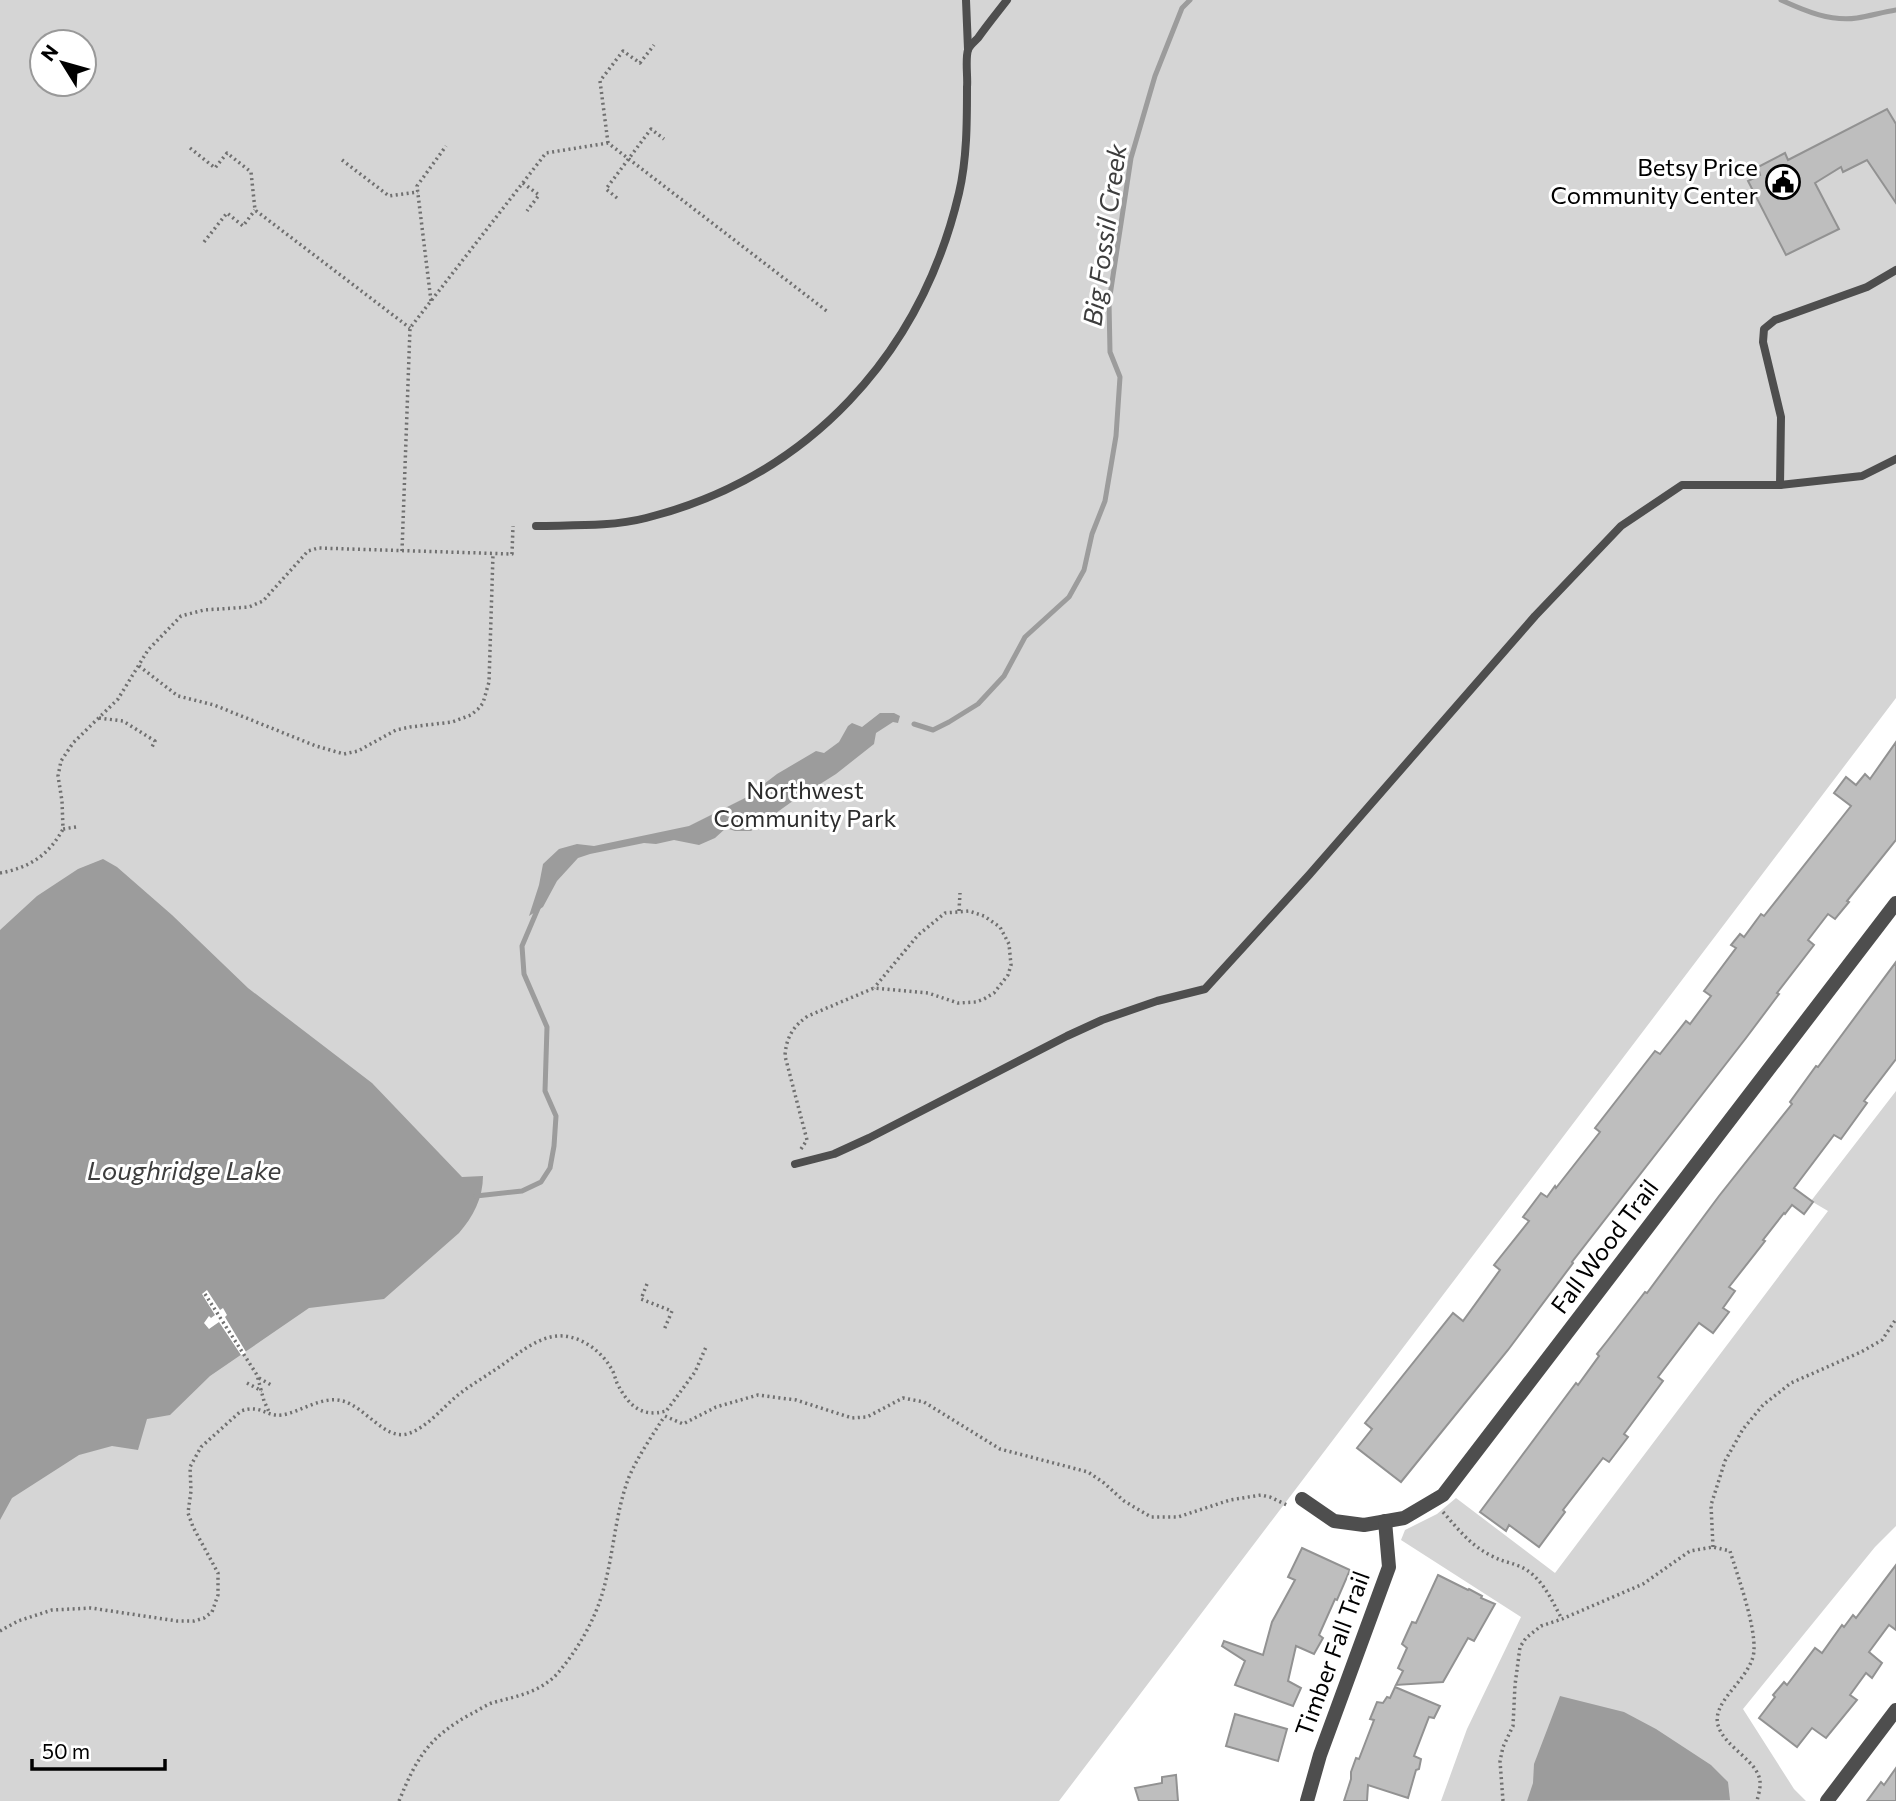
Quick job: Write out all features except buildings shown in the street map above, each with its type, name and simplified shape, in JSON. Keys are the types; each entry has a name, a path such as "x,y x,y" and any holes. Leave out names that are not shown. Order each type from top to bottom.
{"street":[{"name":"Fall Wood Trail","path":"1297,1503 1334,1521 1364,1525 1404,1518 1443,1495 1896,903"},
{"name":"Timber Fall Trail","path":"1307,1801 1320,1755 1389,1567 1385,1521"},
{"path":"1827,1801 1896,1710"}],"lane":[{"path":"536,526 615,523 680,508 747,480 836,415 859,392 902,334 928,286 950,229 960,189 965,145 968,50 966,0"},
{"path":"968,50 1006,0"},
{"path":"1780,485 1781,417 1763,342 1764,329 1775,320 1867,287 1896,270"},
{"path":"795,1164 834,1154 869,1138 1102,1020 1157,1001 1205,989 1309,875 1535,615 1620,526 1682,485 1780,485 1862,476 1896,459"}],"path":[{"path":"608,144 600,81 623,51 640,63 653,45"},
{"path":"617,198 606,189 651,129 664,139"},
{"path":"402,551 410,328 546,153 608,144 828,312"},
{"path":"431,301 417,186 446,146"},
{"path":"190,148 215,168 227,153 251,172 255,210 243,226 227,213 204,242"},
{"path":"342,160 389,197 418,192"},
{"path":"523,183 539,195 527,211"},
{"path":"255,210 410,328"},
{"path":"0,873 20,870 34,862 57,839 63,829 58,776 61,761 73,743 118,699 148,650 181,616 204,610 249,607 264,601 308,551 318,548 512,554 513,526"},
{"path":"139,666 178,696 214,705 316,746 344,754 358,751 396,730 462,719 478,709 487,693 493,554"},
{"path":"99,718 123,722 136,728 155,741 152,747"},
{"path":"63,829 76,827"},
{"path":"959,911 960,893"},
{"path":"795,1164 807,1140 785,1056 789,1034 798,1022 874,988 918,935 945,913 969,911 984,916 1000,927 1012,954 1008,975 994,993 976,1002 958,1003 928,993 874,988"},
{"path":"648,1284 641,1299 672,1311 664,1330"},
{"path":"205,1294 258,1377 271,1415"},
{"path":"1713,1547 1711,1505 1725,1461 1743,1429 1763,1405 1791,1384 1882,1340 1896,1319"},
{"path":"0,1631 18,1621 52,1610 92,1608 194,1622 204,1618 212,1612 218,1595 218,1573 188,1513 190,1467 201,1447 241,1411 256,1408 271,1415 291,1413 337,1399 357,1406 387,1431 406,1435 533,1344 555,1336 584,1341 600,1354 611,1367 625,1396 638,1410 666,1413 682,1424 716,1407 758,1395 796,1400 852,1418 867,1417 903,1398 924,1402 1000,1449 1088,1472 1124,1502 1151,1517 1178,1517 1230,1500 1261,1495 1297,1503"},
{"path":"399,1801 420,1756 441,1733 491,1703 532,1692 554,1676 565,1663 596,1613 630,1476 666,1413 695,1372 706,1347"},
{"path":"258,1377 273,1386"},
{"path":"247,1384 262,1391"},
{"path":"1434,1501 1478,1548 1493,1557 1517,1563 1531,1573 1544,1586 1562,1619"},
{"path":"1503,1801 1500,1761 1513,1726 1520,1647 1526,1637 1541,1626 1643,1584 1690,1551 1713,1547 1730,1551 1743,1591 1754,1651 1749,1669 1720,1707 1717,1724 1724,1738 1754,1767 1761,1783 1757,1801"}],"green space":[{"name":"Northwest Community Park","path":"0,0 1896,0 1896,698 1059,1801 0,1801"},
{"path":"1896,1091 1896,1526 1875,1547 1743,1709 1794,1789 1806,1801 1441,1801 1467,1729 1521,1617 1401,1540 1405,1530 1437,1514 1456,1498 1555,1573 1828,1211 1811,1201"}],"water":[{"path":"880,713 900,716 898,723 893,722 876,733 874,744 836,774 751,831 726,828 715,838 699,845 674,840 656,844 644,843 578,858 557,881 543,907 529,916 543,864 559,849 577,844 594,846 689,826 747,797 777,774 816,751 824,753 839,742 852,723 862,727"},
{"name":"Loughridge Lake","path":"103,859 117,867 172,915 248,988 372,1083 462,1177 483,1176 483,1184 476,1207 459,1233 384,1299 309,1308 210,1376 170,1415 147,1419 138,1450 112,1446 79,1455 12,1498 0,1520 0,930 37,896 78,869"},
{"path":"1560,1696 1624,1712 1656,1729 1711,1765 1728,1782 1730,1800 1527,1801 1533,1783 1534,1764"}],"pier":[{"path":"207,1290 220,1310 223,1308 227,1315 225,1317 246,1352 244,1354 241,1355 219,1322 209,1329 204,1323 209,1316 211,1318 215,1315 202,1294"}],"waterway":[{"name":"Big Fossil Creek","path":"914,724 933,730 978,704 1004,676 1025,637 1069,597 1084,570 1092,534 1105,501 1116,436 1120,377 1110,352 1109,302 1131,158 1155,76 1182,8 1190,0"},
{"name":"Big Fossil Creek","path":"1781,0 1809,12 1847,19 1896,10"},
{"name":"Big Fossil Creek","path":"476,1196 522,1191 541,1182 550,1168 556,1116 545,1091 547,1027 524,974 522,946 539,906"}],"place":[{"name":"Betsy Price Community Center","path":"1783,182"}]}
